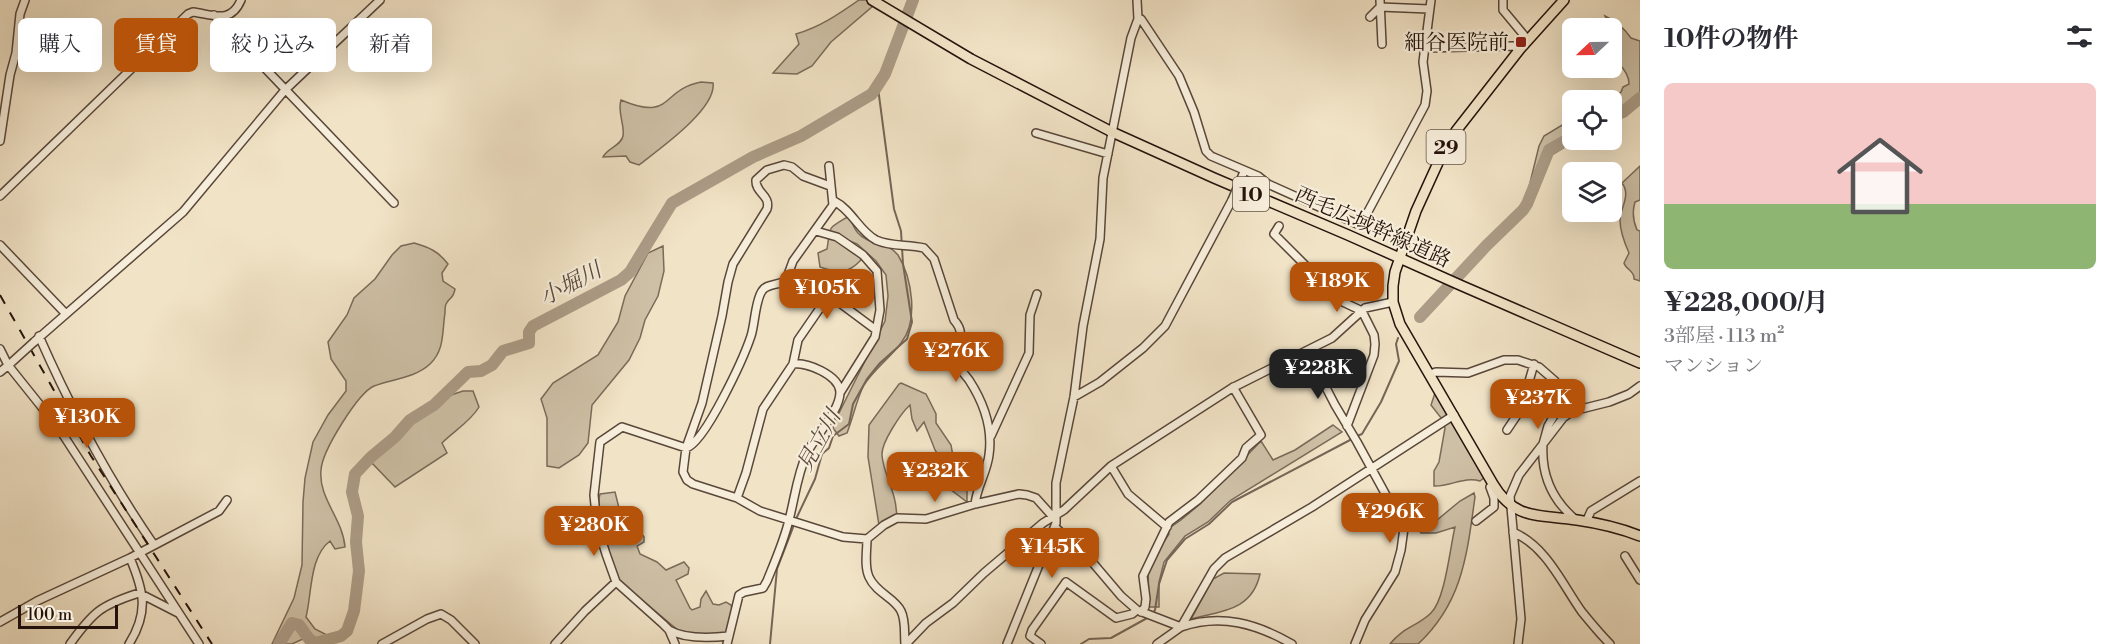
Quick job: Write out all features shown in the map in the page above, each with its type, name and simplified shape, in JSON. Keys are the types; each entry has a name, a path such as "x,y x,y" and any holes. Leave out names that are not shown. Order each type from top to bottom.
{"main road":[{"name":"西毛広域幹線道路","path":"872,0 1001,75 1112,132 1640,363"},
{"name":"29","path":"1564,0 1520,49 1448,142 1416,211 1399,257 1393,286 1394,302 1400,324 1492,484 1511,506 1535,516 1581,521 1640,536"}],"street":[{"path":"0,141 10,75 16,53 20,14 25,0"},
{"path":"0,196 188,14 193,12 228,16 233,13 241,0"},
{"path":"0,372 183,212 285,90 380,0"},
{"path":"1138,19 1141,19 1179,76 1194,112 1206,151 1210,156 1258,176 1268,184 1354,224 1361,223 1425,105 1427,96 1423,62 1431,0"},
{"path":"1503,0 1503,10 1528,40"},
{"path":"1007,644 1055,527 1056,483 1074,397 1083,326 1100,239 1102,188 1131,38 1138,19 1135,1"},
{"path":"1380,3 1429,9"},
{"path":"1370,16 1380,3"},
{"path":"1380,3 1382,44"},
{"path":"214,15 394,203"},
{"path":"1424,48 1513,46 1520,49"},
{"path":"1036,133 1108,154"},
{"path":"830,186 803,176 792,167 784,165 767,170 756,180 757,187 767,198 767,208 733,264 702,403 686,447 684,472 688,482 737,498 760,511 843,537 867,539 897,518 926,519 975,504 1023,494 1036,498 1055,516"},
{"path":"816,231 837,237 863,255 877,271 880,310 874,337 806,456 793,495 793,521 765,585 760,590 739,595 728,640 675,633 616,582 597,525 594,495 600,442 622,427 686,447 693,445 714,417 751,337 761,291 786,280 793,261 828,215 834,201 830,186 829,166"},
{"path":"1074,397 1100,382 1143,348 1165,326 1232,200 1244,172"},
{"path":"834,201 844,207 874,239 924,248 934,259 954,320 961,333 956,361 986,410 991,436 989,458 978,486 975,504"},
{"path":"1279,226 1274,234 1336,296 1362,311 1374,335 1375,350 1347,426"},
{"path":"0,245 66,314"},
{"path":"991,436 1029,352 1030,315 1037,294"},
{"path":"737,498 763,409 793,364 798,340 829,295 876,330"},
{"path":"906,644 926,623 953,603 984,573 1055,516 1111,466 1233,387 1339,333 1365,308 1394,302"},
{"path":"37,339 99,460 154,545"},
{"path":"0,350 60,430 199,644"},
{"path":"1307,351 1402,522 1404,532 1395,572 1365,620 1355,644"},
{"path":"1430,374 1436,372 1468,373 1504,360 1518,360 1534,364 1549,374 1555,381 1559,407 1548,426 1543,444 1544,470 1558,501 1581,521 1591,512 1640,481"},
{"path":"793,364 813,365 835,381 840,393"},
{"path":"1507,430 1521,409 1534,364"},
{"path":"1518,644 1521,619 1510,496 1512,488 1519,475 1563,418 1573,411 1609,402 1629,394 1640,386"},
{"path":"1041,644 1030,636 1032,630 1066,582 1116,618 1132,614 1144,607 1146,599 1143,576 1167,527 1174,518 1198,500 1242,458 1246,448 1261,435 1233,387"},
{"path":"1181,627 1214,569 1225,558 1454,415"},
{"path":"1111,466 1128,494 1167,527"},
{"path":"1476,520 1494,507 1490,487 1492,484"},
{"path":"0,622 65,587 130,558 219,511 227,500"},
{"path":"1055,527 1093,563 1121,596 1139,611 1181,627"},
{"path":"1513,532 1522,536 1537,549 1554,568 1581,611 1610,644"},
{"path":"867,539 869,578 883,595 901,609 906,644"},
{"path":"1625,556 1640,580"},
{"path":"129,644 139,622 144,596 130,558"},
{"path":"555,644 616,582"},
{"path":"70,644 89,619 112,602 139,593 180,614"},
{"path":"382,644 427,619 441,614 451,620 475,644"},
{"path":"1157,644 1181,627 1221,620 1247,623 1292,644"},
{"path":"669,630 675,644"}],"shaded area":[{"path":"859,0 880,0 831,42 812,66 797,74 773,73 799,44 796,34 821,24"},
{"path":"1622,27 1631,38 1640,41 1640,95 1622,107 1622,90 1629,84 1622,68"},
{"path":"701,82 713,83 712,93 706,105 685,128 639,165 630,162 626,156 603,157 620,142 623,136 621,100 650,108 665,102 688,86"},
{"path":"1562,125 1562,149 1550,156 1532,192 1529,187 1539,146 1544,136"},
{"path":"1640,166 1640,200 1635,202 1633,213 1637,230 1640,231 1640,281 1634,279 1633,274 1624,263 1629,253 1620,222 1626,196 1622,183"},
{"path":"849,216 855,230 862,237 889,248 898,255 910,287 912,312 907,334 864,385 847,433 839,436 833,428 836,419 885,321 888,296 886,275 876,261 857,244 847,240 856,249 861,260 856,265 842,271 820,267 818,253 827,249 831,229"},
{"path":"414,243 433,250 445,260 448,264 442,273 443,281 455,289 446,305 441,346 435,359 424,369 374,386 367,391 350,411 334,437 323,461 321,480 323,490 340,527 345,547 335,549 330,541 318,556 312,576 306,617 315,629 327,635 323,644 308,644 305,638 292,644 272,644 294,598 302,565 305,478 313,442 328,415 346,391 346,381 331,359 328,342 347,315 354,298 375,279 401,246"},
{"path":"663,246 664,271 658,296 645,320 640,338 629,360 592,405 588,443 579,455 559,468 547,466 547,418 541,399 553,383 598,355 618,322 625,296 648,253"},
{"path":"901,383 926,394 936,414 936,423 951,445 955,467 967,488 967,502 946,486 943,463 924,422 917,431 910,405 892,428 882,455 894,495 897,515 879,525 868,457 869,425"},
{"path":"473,391 479,407 442,443 447,453 395,487 371,462 397,440 411,424 451,395"},
{"path":"1435,393 1485,477 1480,481 1469,480 1434,486 1434,471 1439,462 1445,428 1442,419 1431,405"},
{"path":"1333,425 1342,432 1231,500 1208,522 1185,536 1164,562 1159,582 1159,607 1149,607 1148,565 1169,534 1168,529 1200,504 1261,441 1273,460 1295,450"},
{"path":"615,492 619,508 628,527 637,527 644,537 644,542 637,546 640,554 657,562 666,570 684,562 689,568 688,574 676,580 692,610 700,607 701,599 706,591 713,604 719,605 726,602 731,605 731,620 725,634 679,631 619,581 600,526 600,494"},
{"path":"1474,493 1465,557 1454,594 1445,611 1418,644 1390,644 1400,634 1431,613 1440,597 1446,573 1455,527 1436,533 1421,533 1416,526 1431,525 1460,501"},
{"path":"1224,573 1260,574 1250,596 1243,602 1224,611 1191,619 1213,579"}],"waterway":[{"name":"小堀川","path":"279,644 292,623 299,625 309,639 315,643 341,636 347,631 354,611 359,571 356,542 358,516 352,492 355,474 371,457 395,437 410,420 434,405 468,372 481,371 492,365 503,351 529,343 529,332 533,326 621,280 630,272 672,203 753,157 801,136 872,94 885,74 913,0"},
{"name":"見立川","path":"796,519 815,479 822,454 829,448 833,436 849,424 853,404 867,379 880,363 907,339 912,322 903,264 901,231 894,209 878,88"},
{"path":"1622,112 1640,98"},
{"path":"1420,317 1523,210 1549,150 1562,143"},
{"path":"1357,436 1362,434 1381,402 1399,361 1396,344 1398,338"},
{"path":"1153,613 1167,560 1185,539 1209,524 1232,502 1352,439"},
{"name":"見立川","path":"770,644 777,569 794,525"},
{"path":"1081,644 1089,639 1111,638 1149,617"}],"railway":[{"path":"0,295 91,456 212,644"}],"place":[{"name":"細谷医院前","path":"1521,42"}]}
